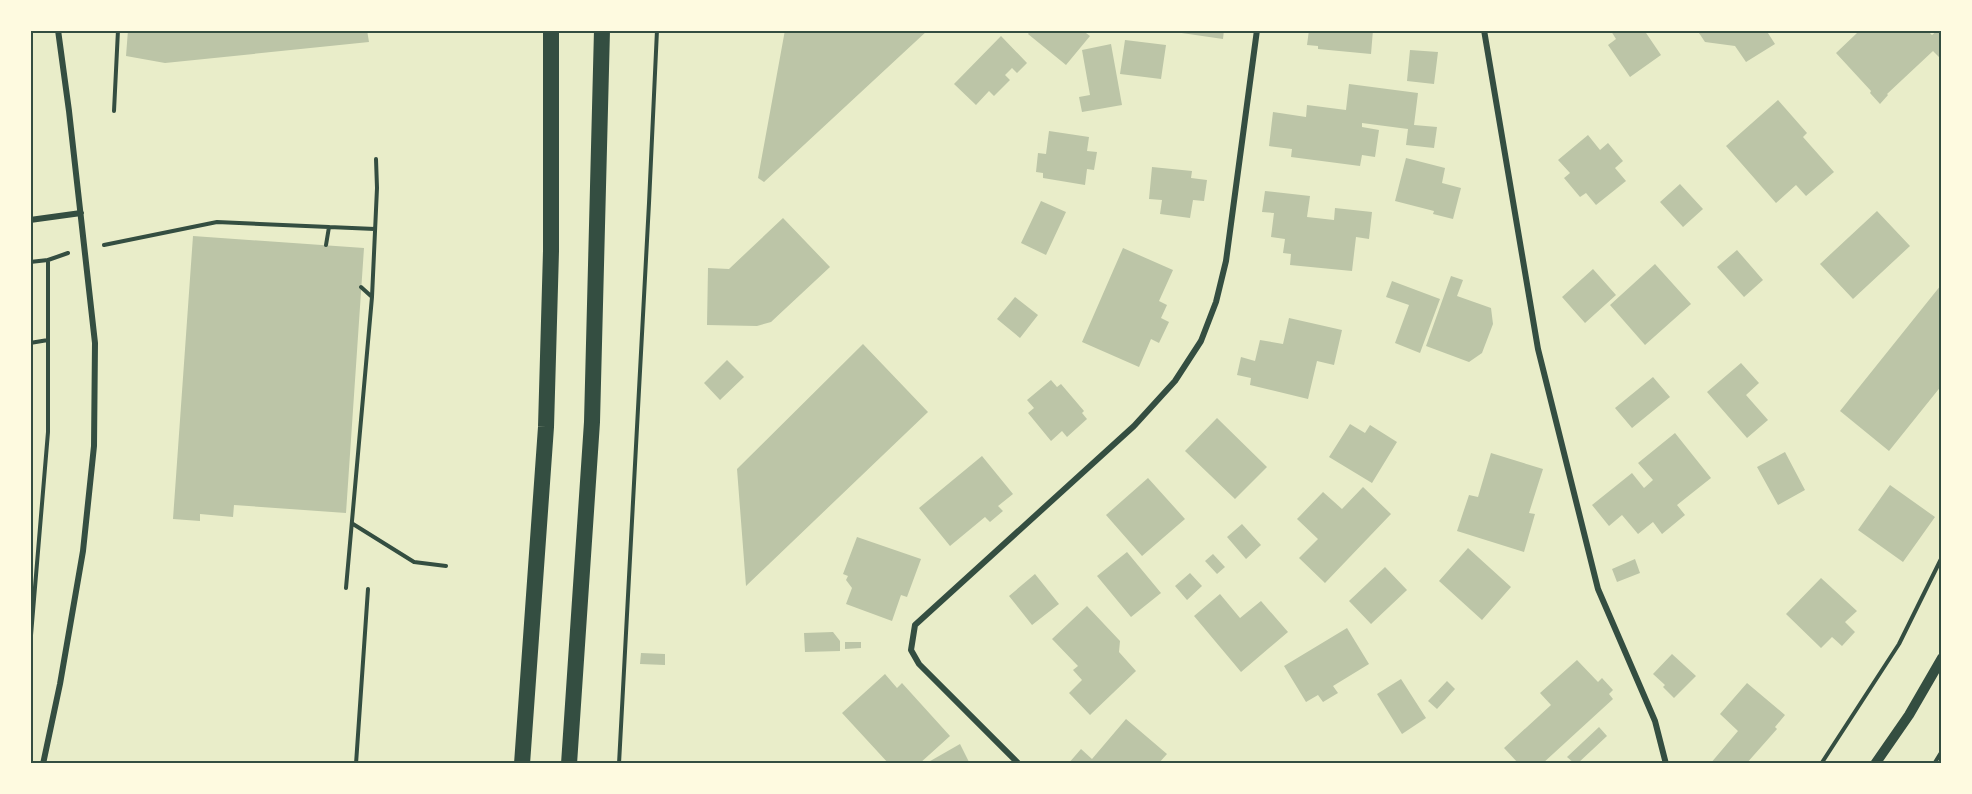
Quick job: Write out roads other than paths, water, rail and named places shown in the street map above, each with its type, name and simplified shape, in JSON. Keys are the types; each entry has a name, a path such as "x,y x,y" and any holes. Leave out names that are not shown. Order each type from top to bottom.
{"highway":[{"path":"522,764 546,427 551,251 551,30"},
{"path":"569,764 592,422 602,30"}],"street":[{"path":"43,764 60,684 83,551 94,446 95,343 58,30"},
{"path":"1019,764 919,664 911,650 915,625 1134,426 1175,381 1202,341 1216,302 1226,261 1257,30"},
{"path":"1484,30 1538,349 1598,589 1655,721 1666,764"},
{"path":"30,220 81,213"},
{"path":"1875,764 1909,715 1942,658"}]}
